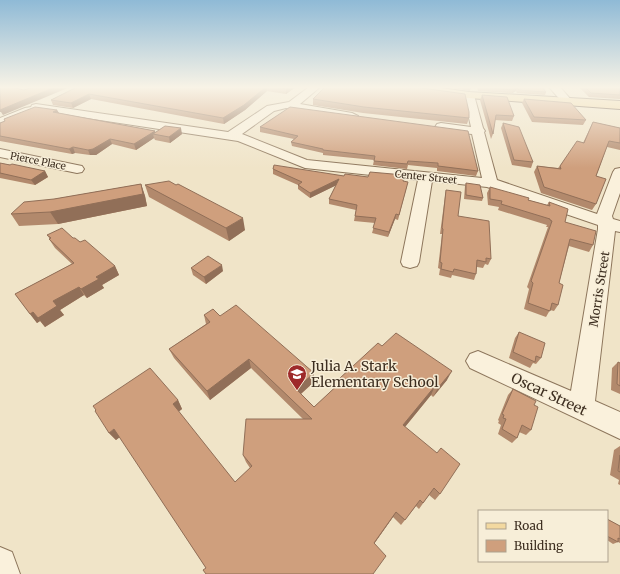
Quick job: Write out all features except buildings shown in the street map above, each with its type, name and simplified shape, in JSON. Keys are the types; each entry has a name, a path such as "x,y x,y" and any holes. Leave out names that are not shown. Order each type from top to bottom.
{"street":[{"path":"3,118 16,114"},
{"name":"Center Street","path":"80,114 241,138 305,164 490,183 510,192 613,225"},
{"path":"230,137 262,114"},
{"path":"338,114 363,118"},
{"path":"474,114 490,183"},
{"path":"431,126 479,132"},
{"name":"Pierce Place","path":"0,153 77,169"},
{"name":"Morris Street","path":"581,408 608,229 613,225 604,216 620,172"},
{"path":"410,262 426,177"},
{"name":"Oscar Street","path":"478,361 620,426"},
{"path":"0,564 3,574"}],"place":[{"name":"Julia A. Stark Elementary School","path":"297,391"}]}
